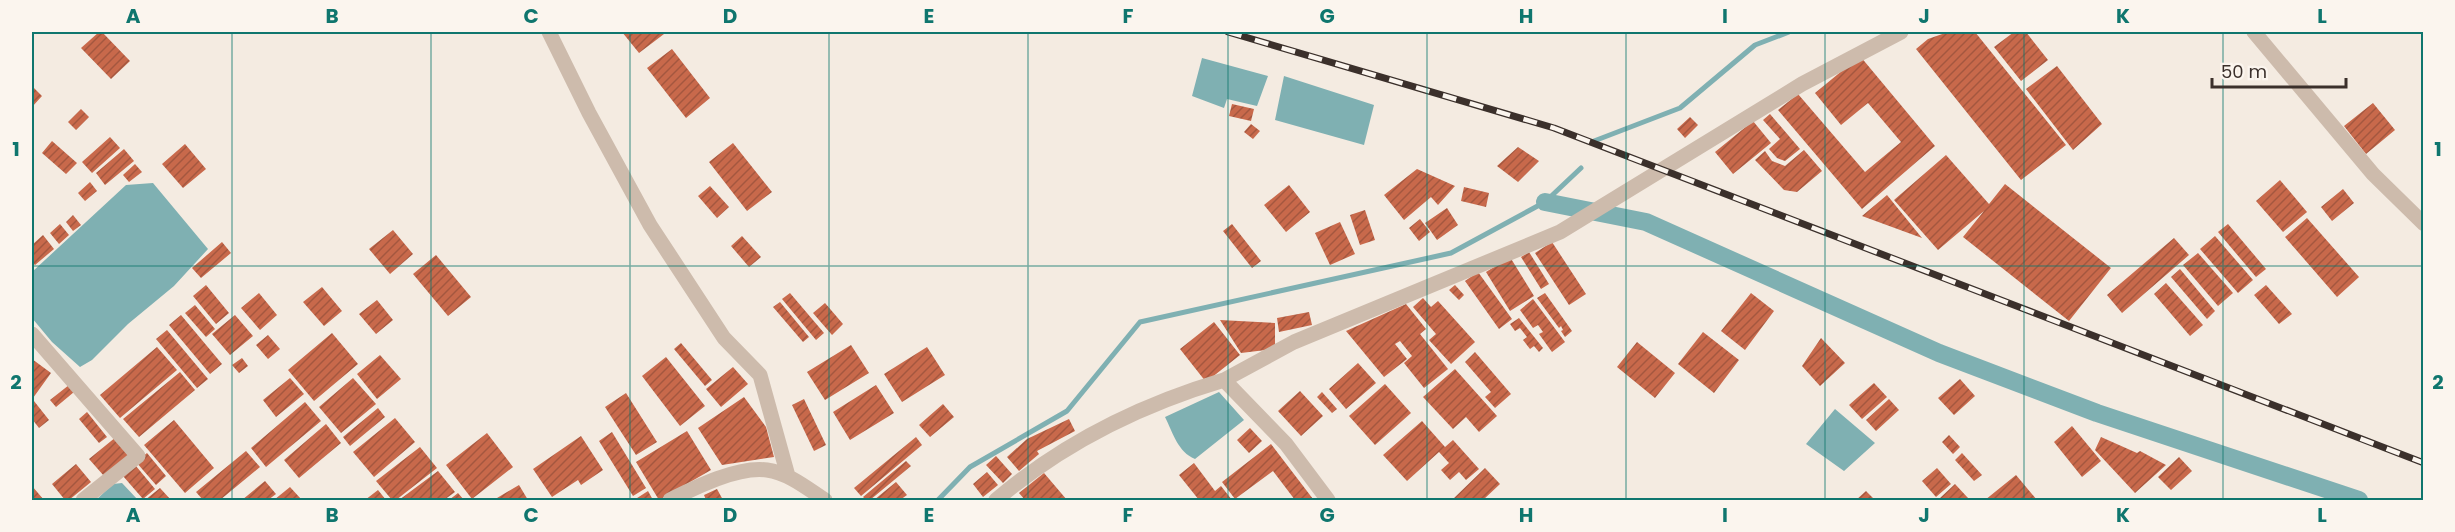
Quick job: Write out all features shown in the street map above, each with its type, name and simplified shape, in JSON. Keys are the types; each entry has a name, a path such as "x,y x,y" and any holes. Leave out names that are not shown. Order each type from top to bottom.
{"street":[{"path":"549,32 589,113 650,225 724,338 760,375 788,476"},
{"path":"996,501 1021,479 1101,428 1175,395 1224,380 1294,342 1560,232 1802,84 1901,32"},
{"path":"2254,32 2373,174 2424,224"},
{"path":"32,334 138,456 83,501"},
{"path":"1224,380 1286,444 1328,501"},
{"path":"670,501 698,486 741,472 767,470 788,476 825,501"}],"water":[{"path":"1202,58 1268,76 1257,106 1227,99 1224,108 1192,96"},
{"path":"1284,76 1374,105 1364,145 1275,120"},
{"path":"153,183 208,249 174,286 128,324 92,360 80,367 52,342 32,318 32,272 126,185"},
{"path":"1219,392 1244,420 1195,459 1180,447 1165,417"},
{"path":"1835,409 1875,443 1844,471 1806,444"},
{"path":"122,483 138,500 96,500 113,484"}],"building":[{"path":"99,32 102,32 130,61 111,79 81,48"},
{"path":"622,32 662,32 664,34 639,53"},
{"path":"1948,32 1975,32 2066,145 2021,180 1916,49 1928,39"},
{"path":"2014,32 2026,32 2048,60 2021,81 1994,47"},
{"path":"672,49 710,98 686,118 647,68"},
{"path":"1860,56 1935,146 1862,209 1778,110 1798,94 1865,172 1901,142 1868,103 1841,125 1815,93"},
{"path":"2057,66 2102,124 2073,150 2026,89"},
{"path":"32,86 42,96 32,107"},
{"path":"2373,103 2395,130 2366,154 2344,126"},
{"path":"1232,104 1254,109 1251,121 1229,116"},
{"path":"81,109 89,117 76,130 68,122"},
{"path":"1770,114 1800,149 1785,161 1777,158 1769,149 1780,139 1763,120"},
{"path":"1690,117 1698,125 1685,138 1677,129"},
{"path":"1753,121 1771,143 1733,174 1715,152"},
{"path":"1251,124 1260,131 1253,139 1244,132"},
{"path":"110,137 120,148 92,173 82,162"},
{"path":"52,141 77,163 66,174 42,153"},
{"path":"733,143 772,192 747,211 709,162"},
{"path":"185,144 206,169 183,188 162,164"},
{"path":"1518,147 1539,161 1518,182 1497,166"},
{"path":"124,149 134,161 105,185 96,173"},
{"path":"1804,150 1822,171 1797,192 1784,190 1755,160 1765,151 1772,161 1785,166"},
{"path":"1946,155 1989,204 2005,184 2111,268 2069,321 1963,237 1984,211 1938,250 1894,200"},
{"path":"135,164 142,172 129,182 123,175"},
{"path":"1417,169 1455,186 1438,205 1431,197 1404,220 1384,195"},
{"path":"2280,180 2307,212 2283,232 2256,201"},
{"path":"90,182 97,191 85,201 78,193"},
{"path":"1289,185 1310,212 1286,232 1264,205"},
{"path":"710,186 729,207 717,218 698,196"},
{"path":"1464,187 1489,193 1486,207 1461,201"},
{"path":"2343,189 2354,203 2332,221 2321,207"},
{"path":"1887,195 1922,238 1862,216"},
{"path":"1447,208 1458,225 1437,240 1425,223"},
{"path":"1365,210 1375,240 1360,245 1350,215"},
{"path":"73,215 81,225 73,231 66,222"},
{"path":"2307,218 2359,277 2337,297 2285,237"},
{"path":"1420,219 1430,232 1419,241 1409,228"},
{"path":"1340,222 1355,254 1330,265 1315,233"},
{"path":"60,224 69,235 59,244 50,233"},
{"path":"1232,224 1261,261 1252,268 1223,231"},
{"path":"2228,224 2266,269 2256,277 2218,232"},
{"path":"393,230 413,254 390,274 369,249"},
{"path":"43,235 54,249 35,265 32,262 32,245"},
{"path":"742,236 761,257 749,267 731,246"},
{"path":"2215,236 2253,280 2238,293 2200,249"},
{"path":"2174,238 2189,255 2122,313 2107,295"},
{"path":"222,242 231,253 201,278 192,268"},
{"path":"1552,242 1586,294 1569,305 1535,253"},
{"path":"1529,252 1549,284 1541,289 1521,257"},
{"path":"2198,253 2233,293 2218,306 2183,265"},
{"path":"436,255 471,297 448,316 413,274"},
{"path":"1510,257 1534,296 1510,311 1486,272"},
{"path":"2180,269 2215,311 2207,319 2171,277"},
{"path":"1478,272 1512,319 1499,329 1465,281"},
{"path":"2166,283 2203,325 2190,336 2154,294"},
{"path":"206,285 229,313 216,324 193,296"},
{"path":"1455,285 1464,295 1459,300 1449,290"},
{"path":"2266,285 2292,314 2279,324 2254,295"},
{"path":"322,287 342,311 324,326 303,302"},
{"path":"259,293 277,315 260,330 241,308"},
{"path":"790,293 824,333 816,340 782,299"},
{"path":"1545,293 1572,331 1565,337 1561,326 1559,328 1537,298"},
{"path":"1751,293 1774,311 1745,350 1721,331"},
{"path":"1423,298 1431,307 1438,301 1475,342 1451,364 1429,340 1436,334 1413,307"},
{"path":"1533,299 1565,342 1552,352 1539,334 1543,332 1538,325 1533,328 1520,310"},
{"path":"377,300 393,320 376,334 359,314"},
{"path":"780,302 809,337 803,342 773,307"},
{"path":"825,303 843,324 832,335 813,313"},
{"path":"1406,304 1426,329 1420,334 1448,369 1424,388 1404,363 1412,356 1400,341 1395,344 1407,359 1384,377 1346,331"},
{"path":"195,305 215,329 206,337 185,313"},
{"path":"1309,312 1312,325 1279,332 1277,318"},
{"path":"181,315 222,364 210,374 169,325"},
{"path":"235,315 253,336 230,355 212,334"},
{"path":"1519,318 1543,348 1539,352 1534,346 1530,349 1523,340 1527,337 1520,328 1515,331 1510,324"},
{"path":"1220,320 1275,323 1275,349 1241,353"},
{"path":"1214,322 1240,355 1206,382 1180,349"},
{"path":"167,330 208,379 197,388 156,339"},
{"path":"1703,332 1739,360 1714,393 1678,364"},
{"path":"332,333 358,364 314,401 288,370"},
{"path":"268,335 280,349 268,359 256,345"},
{"path":"1821,338 1845,363 1820,386 1802,366"},
{"path":"1637,342 1675,373 1655,398 1617,367"},
{"path":"681,343 712,380 705,386 674,349"},
{"path":"851,345 869,373 825,400 807,372"},
{"path":"157,347 177,370 120,418 100,395"},
{"path":"927,347 945,375 902,402 884,374"},
{"path":"1475,352 1511,394 1495,408 1485,397 1491,392 1465,362"},
{"path":"380,355 401,379 377,399 357,374"},
{"path":"666,357 705,406 680,426 642,376"},
{"path":"242,358 248,366 239,373 232,365"},
{"path":"32,359 51,373 33,398 32,396"},
{"path":"1358,363 1376,383 1346,409 1329,389"},
{"path":"733,367 748,384 721,407 706,389"},
{"path":"1455,369 1497,416 1479,432 1466,417 1453,429 1423,397"},
{"path":"180,372 195,390 139,437 123,419"},
{"path":"290,378 304,394 276,417 263,400"},
{"path":"353,378 376,404 341,433 319,407"},
{"path":"1960,379 1975,396 1954,415 1938,398"},
{"path":"1874,383 1887,397 1862,419 1849,405"},
{"path":"1385,384 1411,413 1375,445 1349,416"},
{"path":"69,385 74,392 56,407 50,400"},
{"path":"876,385 894,413 850,440 833,412"},
{"path":"1300,391 1323,416 1301,436 1278,411"},
{"path":"1322,392 1337,409 1332,413 1317,397"},
{"path":"626,393 657,442 636,455 605,407"},
{"path":"744,397 766,427 774,457 722,465 698,428"},
{"path":"804,399 826,445 814,451 792,405"},
{"path":"1889,399 1899,410 1876,431 1866,420"},
{"path":"34,401 49,420 39,428 32,419"},
{"path":"305,402 321,421 266,467 251,448"},
{"path":"943,404 954,417 930,437 919,425"},
{"path":"378,408 385,417 350,446 343,437"},
{"path":"87,412 107,437 99,443 79,419"},
{"path":"395,418 415,442 374,477 353,452"},
{"path":"1069,419 1075,431 1037,451 1039,454 1019,471 1007,457 1027,439"},
{"path":"174,420 214,468 185,493 144,445"},
{"path":"1422,421 1445,447 1453,440 1479,469 1466,480 1459,472 1450,480 1441,470 1449,463 1439,452 1407,481 1383,455"},
{"path":"326,424 341,443 299,478 284,460"},
{"path":"2072,426 2101,461 2082,477 2054,442"},
{"path":"1250,428 1262,441 1249,453 1237,440"},
{"path":"687,431 711,470 659,500 636,462"},
{"path":"612,432 646,488 633,496 599,441"},
{"path":"487,433 513,467 472,499 446,465"},
{"path":"1949,435 1960,447 1953,454 1942,442"},
{"path":"581,436 603,470 581,485 578,480 552,497 533,469"},
{"path":"116,437 130,454 104,476 89,459"},
{"path":"916,437 922,445 861,496 854,488"},
{"path":"2101,437 2137,453 2140,451 2166,465 2135,493 2095,450"},
{"path":"1271,444 1313,499 1295,500 1273,471 1235,499 1222,482"},
{"path":"420,447 437,468 396,500 392,500 376,481"},
{"path":"246,451 260,467 220,500 203,500 196,492"},
{"path":"147,453 166,476 156,485 136,462"},
{"path":"1962,453 1982,475 1974,481 1955,460"},
{"path":"996,456 1012,474 1003,483 986,465"},
{"path":"2179,457 2192,471 2171,490 2158,477"},
{"path":"906,461 911,466 870,500 863,497"},
{"path":"1194,463 1215,491 1221,486 1232,500 1199,500 1179,475"},
{"path":"76,464 91,482 69,500 65,500 52,484"},
{"path":"136,466 155,489 143,499 123,476"},
{"path":"1485,468 1500,484 1483,500 1452,500"},
{"path":"1937,468 1951,484 1936,497 1922,481"},
{"path":"438,471 455,492 444,500 399,500"},
{"path":"987,472 998,485 983,497 973,484"},
{"path":"1044,473 1067,500 1025,500 1019,493"},
{"path":"2016,475 2037,500 1985,500"},
{"path":"265,481 276,494 268,500 242,500"},
{"path":"896,482 907,495 900,500 874,500"},
{"path":"1955,484 1968,498 1942,500 1940,498"},
{"path":"519,485 528,500 498,500 497,498"},
{"path":"32,486 44,500 32,500"},
{"path":"290,487 301,499 274,500"},
{"path":"160,488 171,500 145,500"},
{"path":"717,489 723,500 706,500 704,495"},
{"path":"378,490 386,500 365,500"},
{"path":"648,491 653,500 634,500"},
{"path":"1866,491 1875,500 1856,500"},
{"path":"458,493 464,500 449,500"}],"waterway":[{"path":"1594,141 1680,108 1755,45 1789,32"},
{"path":"938,500 970,467 1067,411 1140,322 1451,253 1545,202 1581,168"},
{"path":"1545,202 1646,222 1939,353 2097,413 2359,500"}],"railway":[{"path":"1228,32 1554,128 2424,463"}]}
